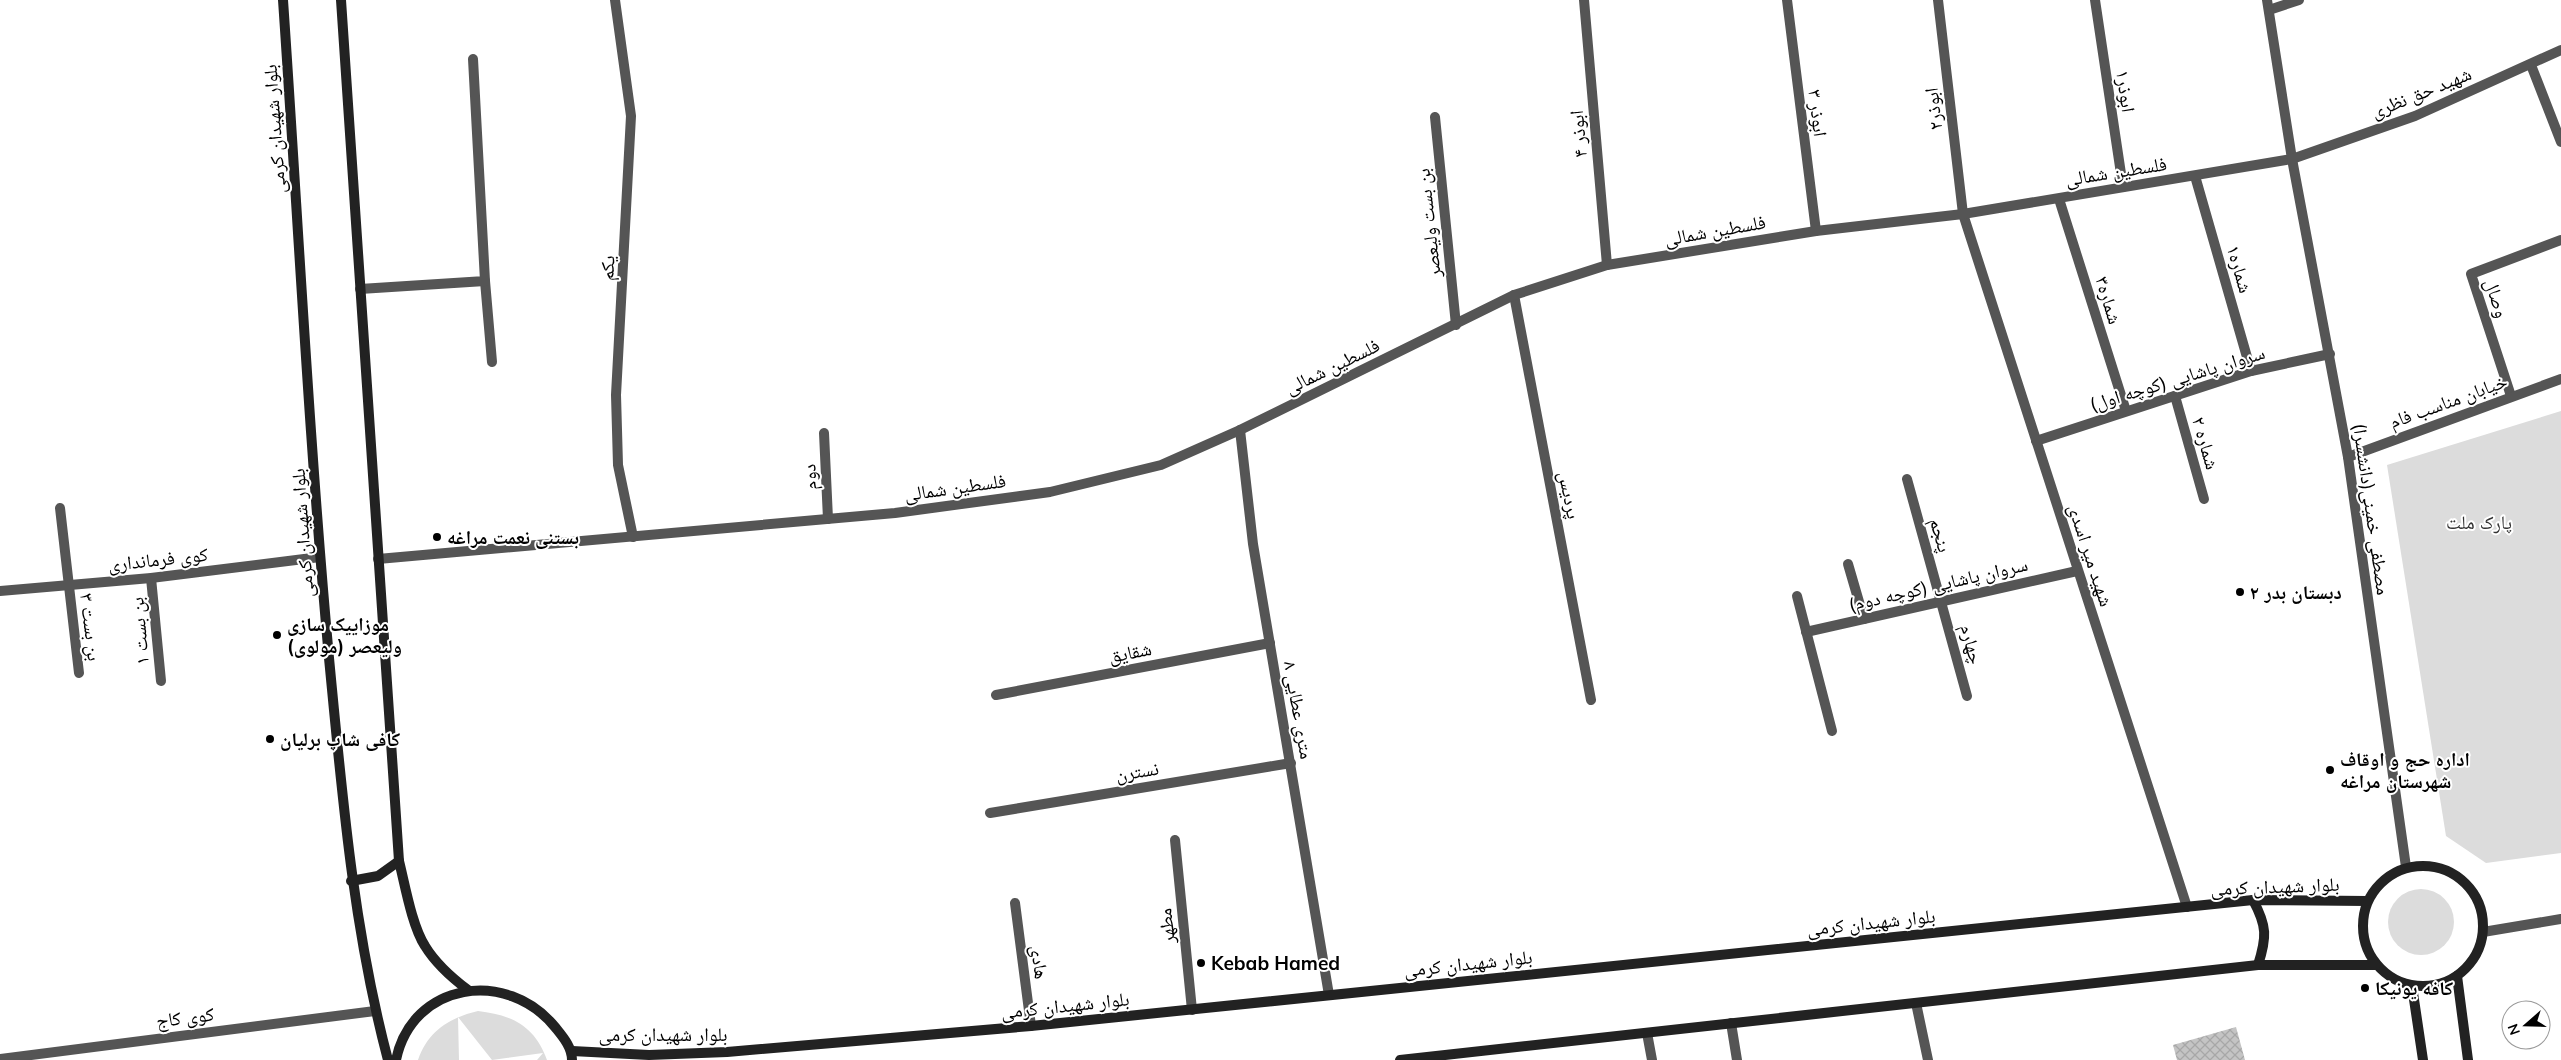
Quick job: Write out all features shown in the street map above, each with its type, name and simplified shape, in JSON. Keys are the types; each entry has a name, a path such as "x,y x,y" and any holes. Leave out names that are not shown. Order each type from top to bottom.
{"main road":[{"name":"بلوار شهیدان کرمی","path":"283,0 320,557 351,881 375,1011 388,1060"},
{"path":"341,0 399,861 410,905 424,946 448,975 468,990"},
{"path":"351,881 378,876 399,861"},
{"path":"2426,865 2445,870 2462,880 2474,894 2482,913 2483,932 2474,957 2457,976 2441,984 2412,986 2389,977 2376,965 2367,951 2362,935 2362,918 2367,901 2376,887 2390,875 2406,867 2426,865"},
{"name":"بلوار شهیدان کرمی","path":"572,1055 727,1056 1192,1010 2253,900 2367,901"},
{"path":"2253,900 2264,921 2265,943 2258,965"},
{"path":"1400,1060 2258,965 2376,965"},
{"path":"2457,976 2468,1060"},
{"path":"2412,986 2424,1060"},
{"path":"396,1060 399,1046 415,1020 439,1000 468,990 496,990 521,998 544,1013 572,1055"}],"street":[{"name":"یکم","path":"615,0 631,116 616,412 618,465 633,537"},
{"name":"ابوذر ۴","path":"1584,0 1607,265"},
{"name":"ابوذر ۳","path":"1787,0 1816,230"},
{"name":"ابوذر۲","path":"1938,0 1963,214"},
{"name":"ابوذر۱","path":"2095,0 2123,187"},
{"path":"2268,5 2299,0"},
{"name":"(دانشسرا)مصطفی خمینی","path":"2268,5 2292,159 2348,457 2406,867"},
{"name":"شهید حق نظری","path":"2292,159 2415,116 2561,50"},
{"path":"473,59 485,282 492,362"},
{"path":"2531,65 2561,142"},
{"name":"بن بست ولیعصر","path":"1435,117 1456,325"},
{"name":"فلسطین شمالی","path":"378,559 895,513 1050,492 1161,465 1240,430 1514,295 1607,265 1816,230 1963,214 2292,159"},
{"name":"شماره۱","path":"2195,176 2251,371"},
{"name":"شماره۳","path":"2059,198 2126,411"},
{"name":"شهید میر اسدی","path":"1963,214 2187,907"},
{"name":"وصال","path":"2511,396 2471,274 2561,240"},
{"path":"360,289 485,282"},
{"name":"پردیس","path":"1514,295 1591,700"},
{"name":"سروان پاشایی (کوچه اول)","path":"2036,441 2251,371 2330,354"},
{"name":"خیابان مناسب فام","path":"2348,457 2511,396 2561,380"},
{"name":"شماره ۲","path":"2175,396 2204,499"},
{"name":"۸ متری عطایی","path":"1240,430 1253,544 1330,995"},
{"name":"دوم","path":"824,433 828,519"},
{"name":"پنجم","path":"1907,479 1942,601"},
{"name":"بن بست ۳","path":"60,508 79,673"},
{"name":"کوی فرمانداری","path":"0,591 151,578 320,557"},
{"path":"1848,564 1864,619"},
{"name":"سروان پاشایی (کوچه دوم)","path":"1806,632 2077,571"},
{"name":"بن بست ۱","path":"151,578 161,681"},
{"path":"1797,596 1832,732"},
{"name":"چهارم","path":"1942,601 1967,696"},
{"name":"شقایق","path":"996,695 1270,643"},
{"name":"نسترن","path":"990,813 1291,763"},
{"name":"مطهر","path":"1175,840 1192,1010"},
{"name":"هادی","path":"1014,903 1031,1026"},
{"path":"2483,932 2561,919"},
{"path":"1916,1003 1928,1060"},
{"name":"کوی کاج","path":"0,1059 375,1011"},
{"path":"1731,1023 1737,1060"},
{"path":"1647,1033 1652,1060"}],"green space":[{"name":"پارک ملت","path":"2561,411 2561,853 2486,863 2446,836 2387,465"},
{"path":"2414,889 2428,889 2440,894 2449,903 2454,915 2452,935 2445,946 2428,955 2414,955 2402,950 2393,941 2388,929 2388,915 2393,903 2402,894"},
{"path":"478,1011 512,1019 521,1024 536,1039 547,1060 537,1060 543,1053 492,1060 458,1017"},
{"path":"458,1017 459,1060 418,1060 422,1050 434,1034 441,1027"}],"building":[{"path":"2236,1027 2245,1060 2177,1060 2173,1045"}],"place":[{"name":"بستنی نعمت مراغه","path":"437,537"},
{"name":"دبستان بدر ۲","path":"2240,592"},
{"name":"موزاییک سازی ولیعصر (مولوی)","path":"277,635"},
{"name":"کافی شاپ برلیان","path":"270,739"},
{"name":"اداره حج و اوقاف شهرستان مراغه","path":"2330,770"},
{"name":"Kebab Hamed","path":"1201,963"},
{"name":"کافه یونیکا","path":"2365,988"}]}
